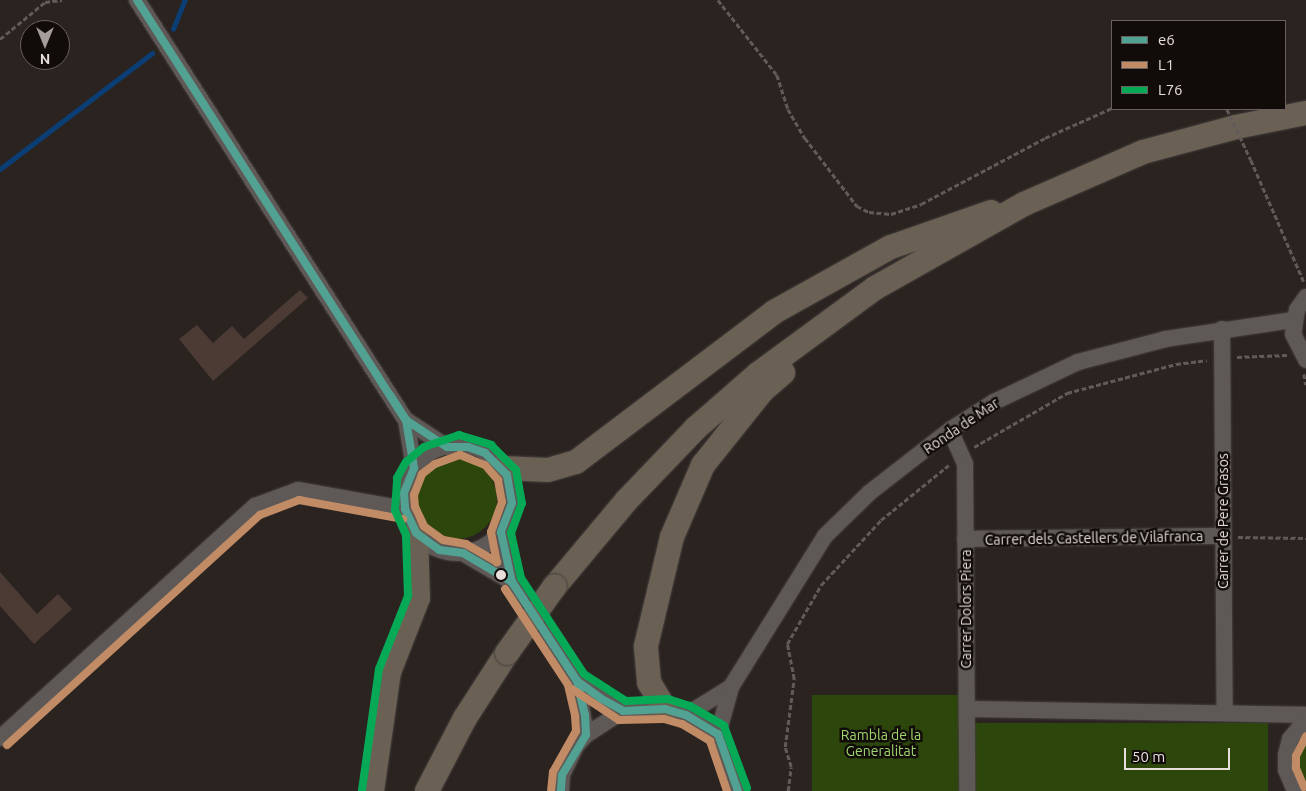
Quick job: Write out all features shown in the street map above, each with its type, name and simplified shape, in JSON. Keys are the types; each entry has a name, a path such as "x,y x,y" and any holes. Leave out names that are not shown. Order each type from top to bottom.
{"highway":[{"path":"427,791 465,718 507,653 555,586 626,500 696,428 758,374 875,288 1024,204 1143,152 1236,127 1306,113"},
{"path":"503,468 548,470 576,462 774,312 891,247 956,221 1024,204"},
{"path":"676,712 649,682 646,646 665,560 703,464 762,391 840,323 980,239 1024,204"},
{"path":"372,791 389,672 418,598 416,533"}],"street":[{"path":"136,3 406,420 414,468"},
{"path":"1298,362 1293,320 1306,297"},
{"name":"Ronda de Mar","path":"718,734 731,687 825,536 869,493 950,430 994,402 1078,362 1222,328 1293,320"},
{"name":"Carrer de Pere Grasos","path":"1222,328 1225,713"},
{"path":"406,420 447,447"},
{"name":"Carrer Dolors Piera","path":"950,430 965,464 967,791"},
{"path":"447,447 476,448 503,468 512,503 501,532 480,549 463,553 438,550 416,533 405,509 404,493 414,468 430,455 447,447"},
{"path":"0,738 255,506 298,490 405,509"},
{"path":"501,532 512,582 577,681 623,711 676,712 718,734 738,791"},
{"name":"Carrer dels Castellers de Vilafranca","path":"965,539 1224,536"},
{"path":"463,553 512,582"},
{"path":"577,681 586,735"},
{"name":"Ronda de Mar","path":"676,712 731,687"},
{"path":"967,709 1306,715"},
{"path":"561,791 562,775 586,735 623,711"},
{"path":"1295,791 1286,770 1286,755 1290,739 1306,720"}],"path":[{"path":"0,39 45,2 62,0"},
{"path":"718,0 777,75 790,115 805,138 857,206 869,212 891,214 921,204 1045,138 1111,108"},
{"path":"1227,110 1306,286"},
{"path":"788,791 792,767 785,747 794,679 787,644 821,585 867,534 961,456 998,430 1067,393 1176,364 1286,354 1298,362 1306,385"},
{"path":"1224,536 1306,538"}],"green space":[{"path":"457,459 472,462 485,471 494,484 497,499 494,514 485,527 472,536 457,539 442,536 429,527 420,514 417,499 420,484 429,471 442,462"},
{"name":"Rambla de la Generalitat","path":"812,695 961,695 961,791 812,791"},
{"path":"973,723 1268,723 1268,791 973,791"},
{"path":"1306,735 1306,790 1297,767 1297,754"}],"building":[{"path":"300,290 308,298 213,381 179,339 197,325 213,343 232,326 244,339"},
{"path":"0,572 37,614 58,594 72,609 34,644 0,606"}],"waterway":[{"path":"173,29 185,0"},
{"path":"0,169 152,53"}],"transit line":[{"name":"e6","path":"137,0 406,420 414,468 404,493 405,509 416,533 439,550 463,553 512,582 577,681 600,698 623,711 665,709 686,715 718,734 738,791"},
{"name":"e6","path":"390,395 406,420 447,447 468,447 485,453 507,475 512,503 501,532 512,582 577,681 585,715 586,735 562,775 561,791"},
{"name":"L76","path":"362,790 379,669 408,596 406,535 395,510 397,478 406,462 424,447 459,435 491,445 516,470 522,503 511,533 521,578 584,674 626,701 668,699 690,706 724,726 747,788"},
{"name":"L1","path":"460,455 485,465 498,480 502,502 491,532 497,562 466,544 443,540 424,526 415,507 414,495 422,474 435,464 460,455"},
{"name":"L1","path":"7,745 260,515 299,500 403,519"},
{"name":"L1","path":"505,589 568,685 575,716 576,731 553,772 551,790"},
{"name":"L1","path":"572,689 619,720 664,719 682,724 710,741 727,791"},
{"name":"L1","path":"1304,787 1296,768 1296,756 1306,736"}]}
